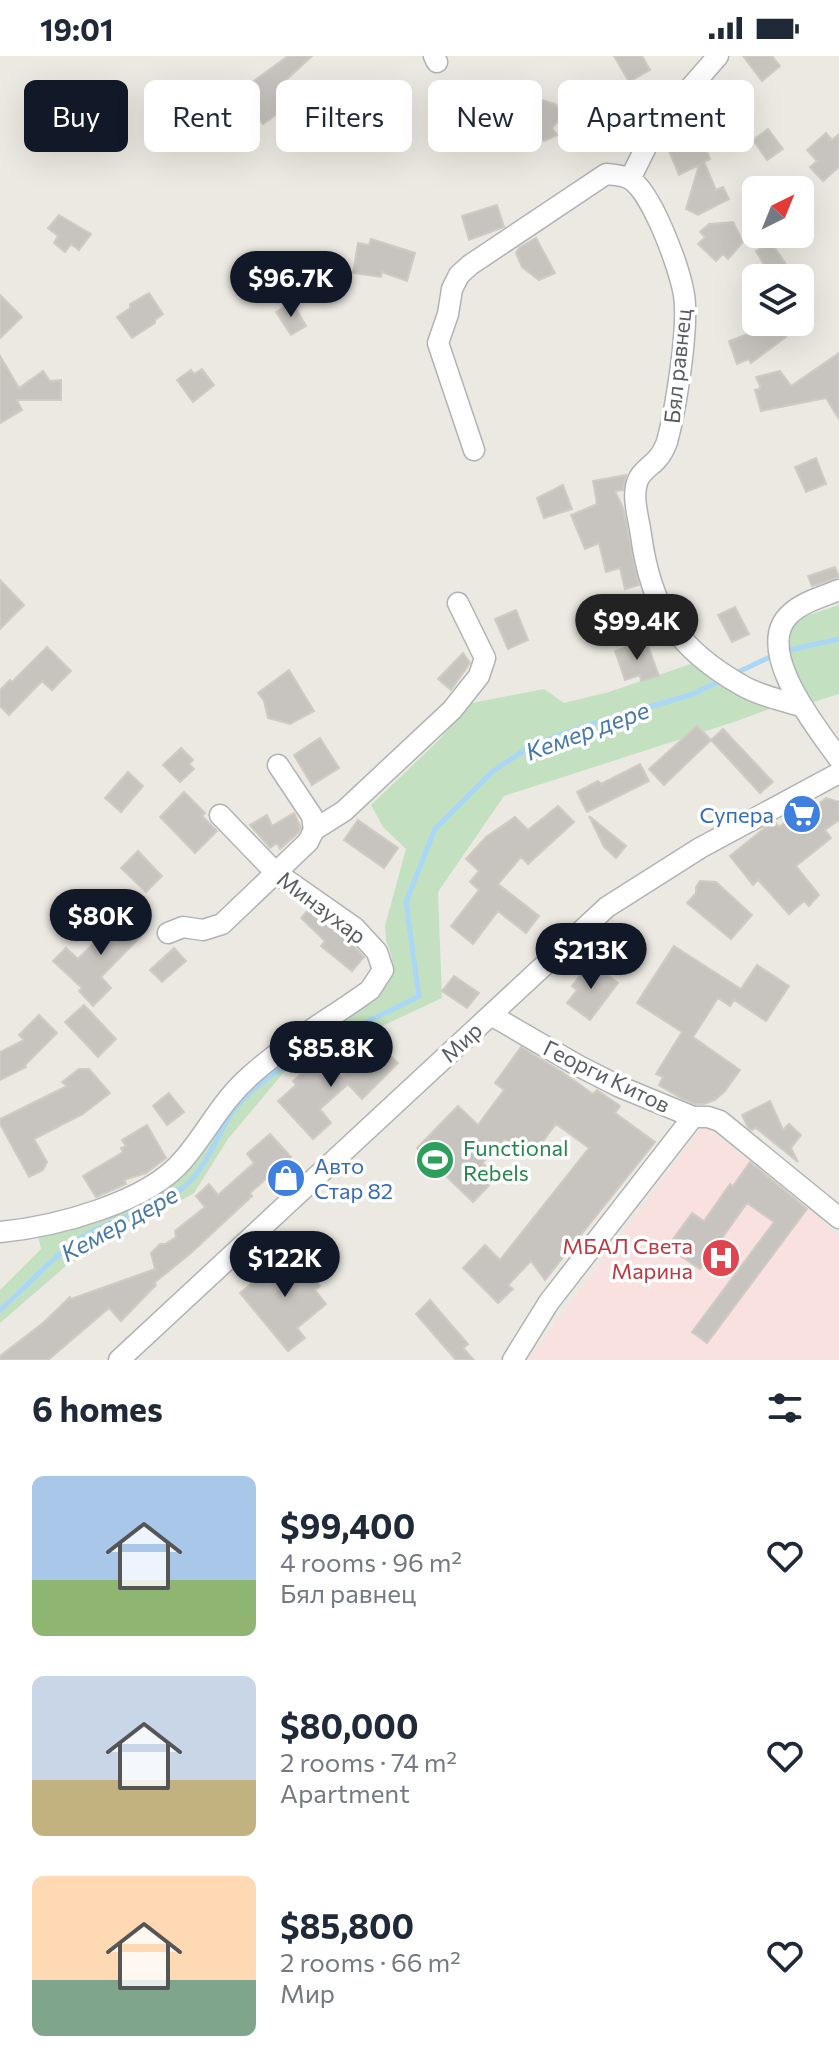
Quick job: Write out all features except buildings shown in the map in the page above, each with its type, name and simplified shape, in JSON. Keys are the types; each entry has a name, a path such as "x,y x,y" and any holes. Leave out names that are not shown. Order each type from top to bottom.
{"street":[{"path":"474,450 438,343 448,314 452,289 459,275 606,174 630,179 656,127 718,56"},
{"name":"Бял равнец","path":"630,179 653,207 684,294 684,325 667,442 659,458 642,472 635,492 643,552 656,601 683,642 710,663 744,687 801,706"},
{"path":"839,590 802,605 790,614 782,624 779,636 779,653 801,706 839,759"},
{"path":"168,933 183,927 203,930 222,924 308,842 314,830 344,811 452,710 479,676 486,648 458,603"},
{"path":"278,765 312,816 314,830"},
{"name":"Мир","path":"119,1360 607,907 700,848 839,773"},
{"name":"Минзухар","path":"0,1232 34,1229 93,1213 153,1184 182,1162 220,1106 252,1074 370,990 383,970 377,952 355,928 275,872 220,815"},
{"name":"Георги Китов","path":"491,1015 618,1086 693,1117 720,1121 839,1218"},
{"path":"513,1360 549,1302 693,1117"}],"shaded area":[{"name":"МБАЛ Света Марина","path":"704,1125 808,1207 839,1237 839,1360 528,1360"}],"green space":[{"path":"839,605 839,694 801,706 782,624"},
{"path":"705,659 788,702 504,796 438,892 442,998 284,1072 228,1139 194,1193 66,1266 0,1323 0,1290 41,1249 38,1236 155,1191 259,1076 361,1009 388,983 392,958 385,926 406,849 383,827 371,805 439,740 472,703 544,689 564,703 609,692"}],"waterway":[{"name":"Кемер дере","path":"785,651 839,639"},
{"name":"Кемер дере","path":"734,674 776,654"},
{"name":"Кемер дере","path":"0,1310 75,1242 111,1222 162,1201 185,1186 206,1160 234,1110 271,1075 320,1046 419,996 406,902 435,829 492,772 532,745 693,694 722,680"}],"place":[{"name":"Супера","path":"802,814"},
{"name":"Functional Rebels","path":"435,1160"},
{"name":"Авто Стар 82","path":"286,1178"},
{"name":"МБАЛ Света Марина","path":"721,1258"}]}
